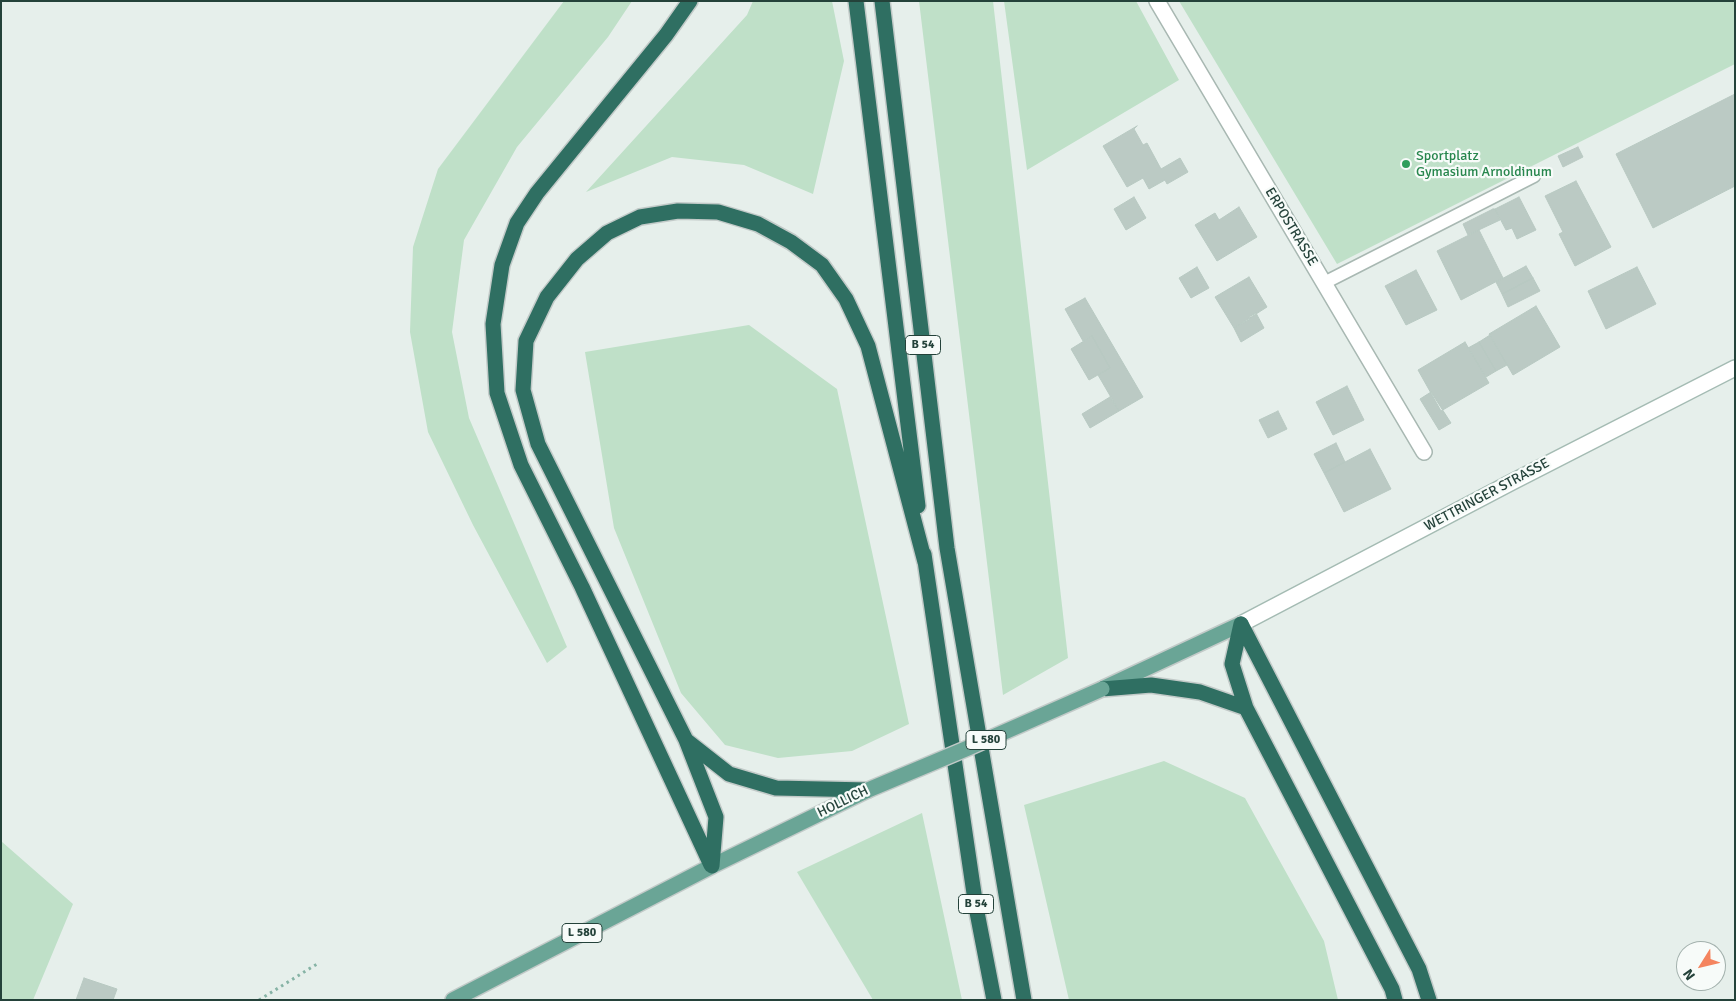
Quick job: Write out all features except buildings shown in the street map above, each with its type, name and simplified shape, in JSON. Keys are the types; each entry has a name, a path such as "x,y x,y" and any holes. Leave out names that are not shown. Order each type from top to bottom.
{"highway":[{"path":"690,1 666,35 537,193 517,223 502,265 493,324 497,393 521,465 582,587 712,866"},
{"name":"B 54","path":"856,1 925,562 976,907 994,1000"},
{"name":"B 54","path":"882,1 947,548 1024,995"},
{"path":"712,866 716,817 686,740 538,444 523,390 526,341 547,297 577,259 607,233 640,218 678,210 718,212 758,224 791,242 822,265 846,299 868,346 925,562"},
{"path":"1241,624 1232,664 1246,708 1392,989 1395,1000"},
{"path":"1241,624 1419,969 1429,1000"},
{"path":"1102,688 1151,685 1200,692 1246,708"},
{"path":"686,740 729,774 776,788 868,790"}],"main road":[{"name":"ERPOSTRASSE","path":"1157,1 1424,452"},
{"name":"WETTRINGER STRASSE","path":"1241,624 1735,368"},
{"name":"HOLLICH","path":"453,1000 712,866 868,790 968,748 1241,624"}],"lane":[{"path":"1324,283 1534,176"}],"path":[{"path":"259,1000 317,964"}],"green space":[{"path":"564,1 632,1 608,37 517,147 464,240 452,332 469,418 567,647 547,663 473,525 428,432 410,332 413,247 438,169"},
{"path":"753,1 832,1 844,61 813,194 744,165 672,157 586,192 747,15"},
{"path":"919,1 993,1 1068,658 1003,695"},
{"path":"1004,1 1136,1 1179,80 1027,170"},
{"name":"Sportplatz Gymasium Arnoldinum","path":"1179,1 1735,1 1735,64 1337,264"},
{"path":"749,325 837,389 909,724 852,751 778,758 725,745 681,693 614,528 585,352"},
{"path":"1164,761 1245,798 1324,941 1338,1000 1069,1000 1024,805"},
{"path":"922,813 962,1000 873,1000 797,872"},
{"path":"1,841 73,904 33,1000 1,1000"}],"place":[{"name":"Sportplatz Gymasium Arnoldinum","path":"1406,164"}]}
